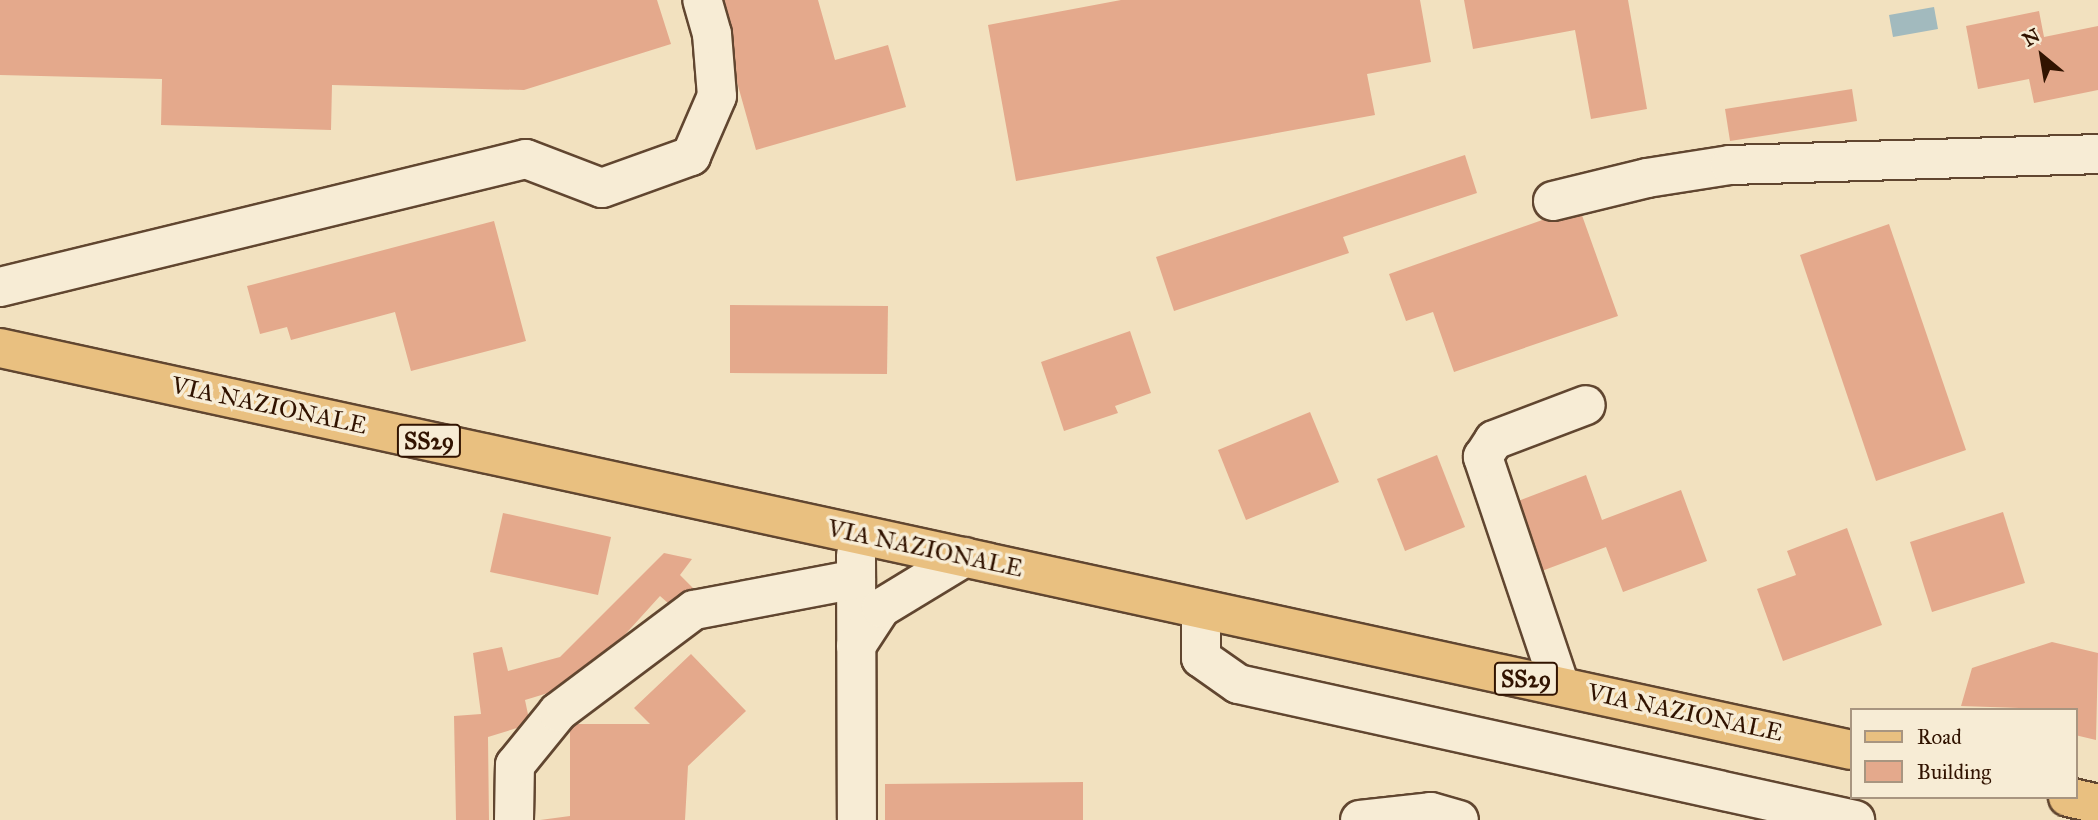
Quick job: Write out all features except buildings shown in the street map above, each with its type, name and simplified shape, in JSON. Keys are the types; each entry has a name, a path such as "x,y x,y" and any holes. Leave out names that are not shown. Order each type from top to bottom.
{"main road":[{"name":"VIA NAZIONALE","path":"0,348 1850,750"},
{"path":"2077,799 2098,804"}],"street":[{"path":"0,287 526,159 602,188 691,156 717,96 712,34 702,0"},
{"path":"1553,201 1647,178 1730,165 2098,154"},
{"path":"1560,686 1483,457 1494,440 1586,405"},
{"path":"857,820 858,535"},
{"path":"856,646 881,608 965,557"},
{"path":"514,820 515,765 558,712 694,610 856,579"},
{"path":"1201,610 1201,658 1238,684 1855,820"},
{"path":"1360,820 1431,812 1459,820"}],"water":[{"path":"1934,7 1938,29 1893,37 1889,15"}]}
